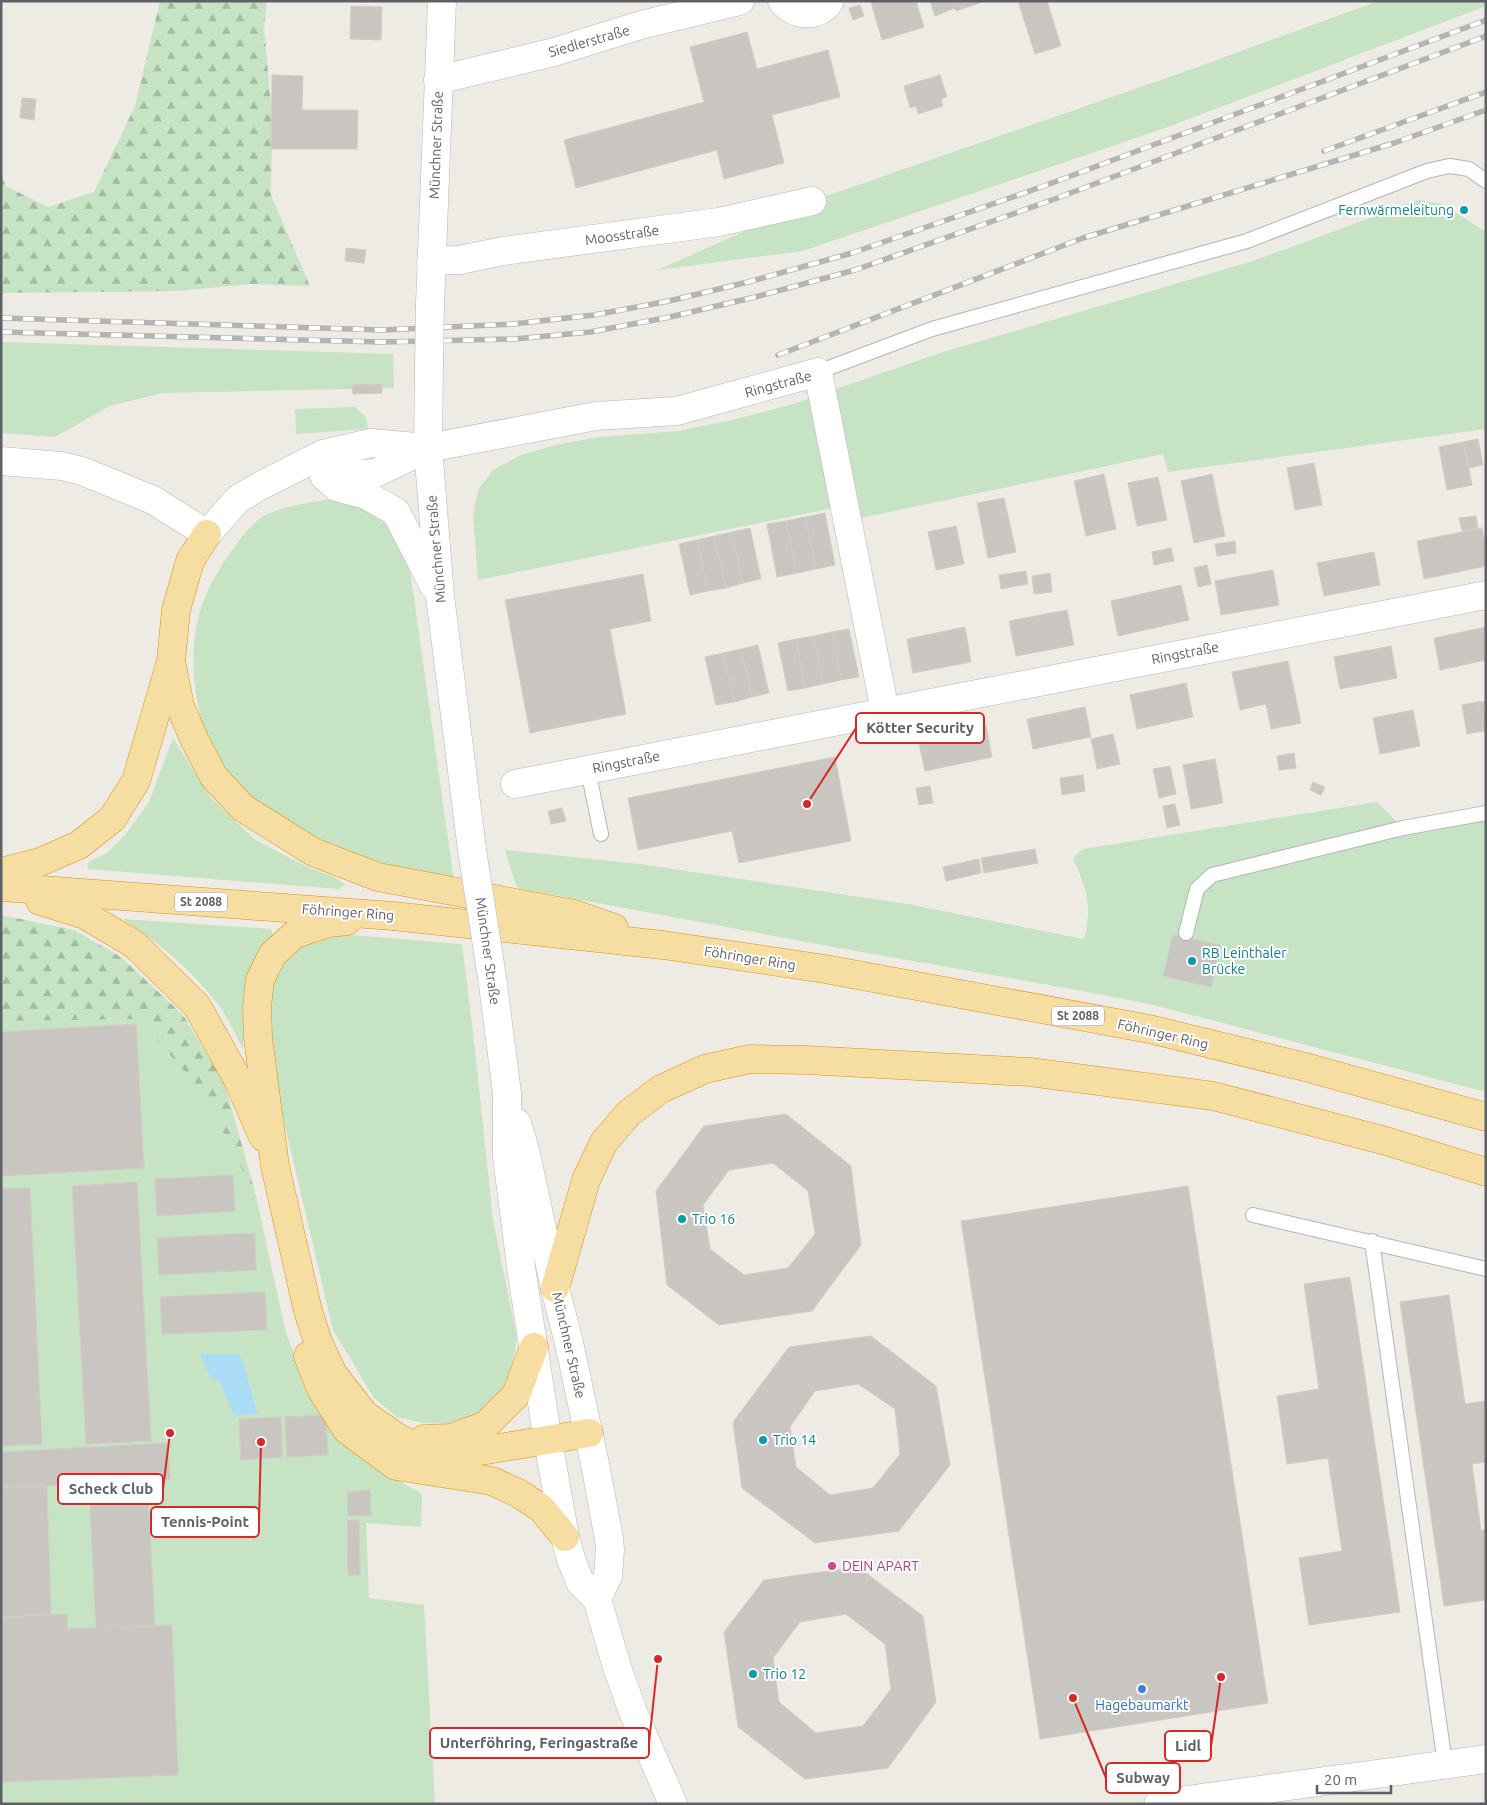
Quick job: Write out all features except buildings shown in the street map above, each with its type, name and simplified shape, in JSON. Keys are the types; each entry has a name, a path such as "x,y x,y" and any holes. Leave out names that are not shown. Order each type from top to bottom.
{"highway":[{"path":"207,534 190,561 176,610 171,661 136,781 112,819 79,845 40,862 4,882 17,894 85,915 134,944 197,1006 237,1078 275,1166"},
{"path":"171,661 180,706 195,741 214,777 243,808 313,852 378,877 574,914 663,944"},
{"name":"Föhringer Ring","path":"4,882 393,916 663,944 826,970 1149,1029 1305,1067 1486,1117"},
{"path":"393,916 329,922 295,934 272,955 260,980 257,1006 258,1038 275,1166 308,1311 318,1342 333,1374 365,1415 400,1439 432,1454 468,1453 589,1433"},
{"path":"555,1288 586,1180 604,1142 629,1113 661,1089 705,1069 750,1059 806,1060 1030,1072 1213,1096 1386,1141 1486,1172"},
{"path":"308,1311 302,1340 321,1389 347,1430 396,1466 492,1481 518,1493 540,1508 565,1537"},
{"path":"400,1439 451,1438 486,1425 516,1395 534,1347"}],"street":[{"name":"Münchner Straße","path":"442,1 430,304 428,448 440,596 472,850 492,977 507,1093 507,1157 522,1274 565,1537 580,1582 597,1598 617,1667 669,1795"},
{"name":"Siedlerstraße","path":"438,80 554,52 641,26 740,1"},
{"path":"782,1 795,12 804,14 813,13 830,1"},
{"name":"Moosstraße","path":"432,262 460,260 503,251 720,222 812,200"},
{"name":"Ringstraße","path":"428,448 596,416 677,412 818,372 885,711"},
{"path":"1,461 62,466 82,470 153,500 207,534 238,499 324,454 371,443 428,448"},
{"path":"283,475 324,476 376,473 428,448"},
{"path":"324,476 336,487 366,495 396,512 440,596"},
{"name":"Ringstraße","path":"515,784 1486,595"},
{"name":"Münchner Straße","path":"507,1093 525,1150 589,1433 609,1539 608,1576 597,1598"},
{"path":"1158,1804 1486,1759"},
{"path":"669,1795 689,1804"}],"lane":[{"path":"818,372 932,329 1247,241 1427,171 1449,166 1469,169 1486,181"},
{"path":"588,770 601,834"},
{"path":"1186,932 1197,889 1212,875 1403,828 1486,813"},
{"path":"1253,1215 1372,1241 1486,1269"},
{"path":"1372,1241 1445,1764"}],"green space":[{"path":"160,1 267,1 264,27 272,118 271,195 310,286 252,284 178,291 1,293 1,174 6,186 48,207 94,192 135,106"},
{"path":"1378,1 1486,1 1486,6 1168,127 803,251 658,270 812,201 1181,73"},
{"path":"1419,200 1442,204 1486,232 1486,429 1168,472 1163,454 847,521 843,506 478,580 473,516 478,490 493,470 521,455 555,445 599,437 679,431 793,404 940,353 1253,261"},
{"path":"1,342 393,354 394,388 163,393 110,406 55,437 1,433"},
{"path":"355,407 366,417 368,429 296,434 295,409"},
{"path":"325,500 364,502 392,522 407,549 454,881 408,872 380,863 331,844 283,819 261,805 226,772 215,755 206,735 196,692 194,646 202,605 211,583 239,540 259,519 285,508"},
{"path":"173,738 211,798 254,839 305,866 334,877 345,884 339,889 88,869 87,863 107,853 125,835 149,802"},
{"path":"1377,802 1403,828 1486,813 1486,1092 1154,1005 517,888 505,850 640,864 907,904 1084,939 1088,916 1087,897 1073,858 1083,849"},
{"path":"1,915 74,930 121,957 183,1015 225,1085 256,1196 203,1093 139,1019 1,1021"},
{"path":"123,919 271,929 275,940 244,1002 243,1049 220,1007 195,978 149,937"},
{"path":"339,934 462,944 493,1220 517,1338 510,1377 498,1399 481,1416 452,1424 422,1423 397,1417 374,1398 333,1330 278,1096 267,1015 275,971 287,955 307,942"},
{"path":"139,1019 203,1093 256,1196 286,1334 316,1406 363,1460 422,1494 421,1527 366,1523 369,1598 424,1605 435,1804 1,1804 1,1021"}],"water":[{"path":"200,1354 240,1354 258,1414 234,1415 219,1380 211,1378"}],"railway":[{"path":"1,318 383,330 513,324 594,315 669,301 748,282 852,253 1044,186 1486,20"},
{"path":"1,332 381,342 514,339 590,332 670,317 755,297 855,270 1052,200 1486,36"},
{"path":"1324,151 1486,92"},
{"path":"778,355 1083,238 1394,143 1486,110"}],"place":[{"name":"Fernwärmeleitung","path":"1464,210"},
{"name":"Kötter Security","path":"807,804"},
{"name":"RB Leinthaler Brücke","path":"1192,961"},
{"name":"Trio 16","path":"682,1219"},
{"name":"Scheck Club","path":"170,1433"},
{"name":"Trio 14","path":"763,1440"},
{"name":"Tennis-Point","path":"261,1442"},
{"name":"DEIN APART","path":"832,1566"},
{"name":"Unterföhring, Feringastraße","path":"658,1659"},
{"name":"Trio 12","path":"753,1674"},
{"name":"Lidl","path":"1221,1677"},
{"name":"Hagebaumarkt","path":"1142,1689"},
{"name":"Subway","path":"1073,1698"}]}
